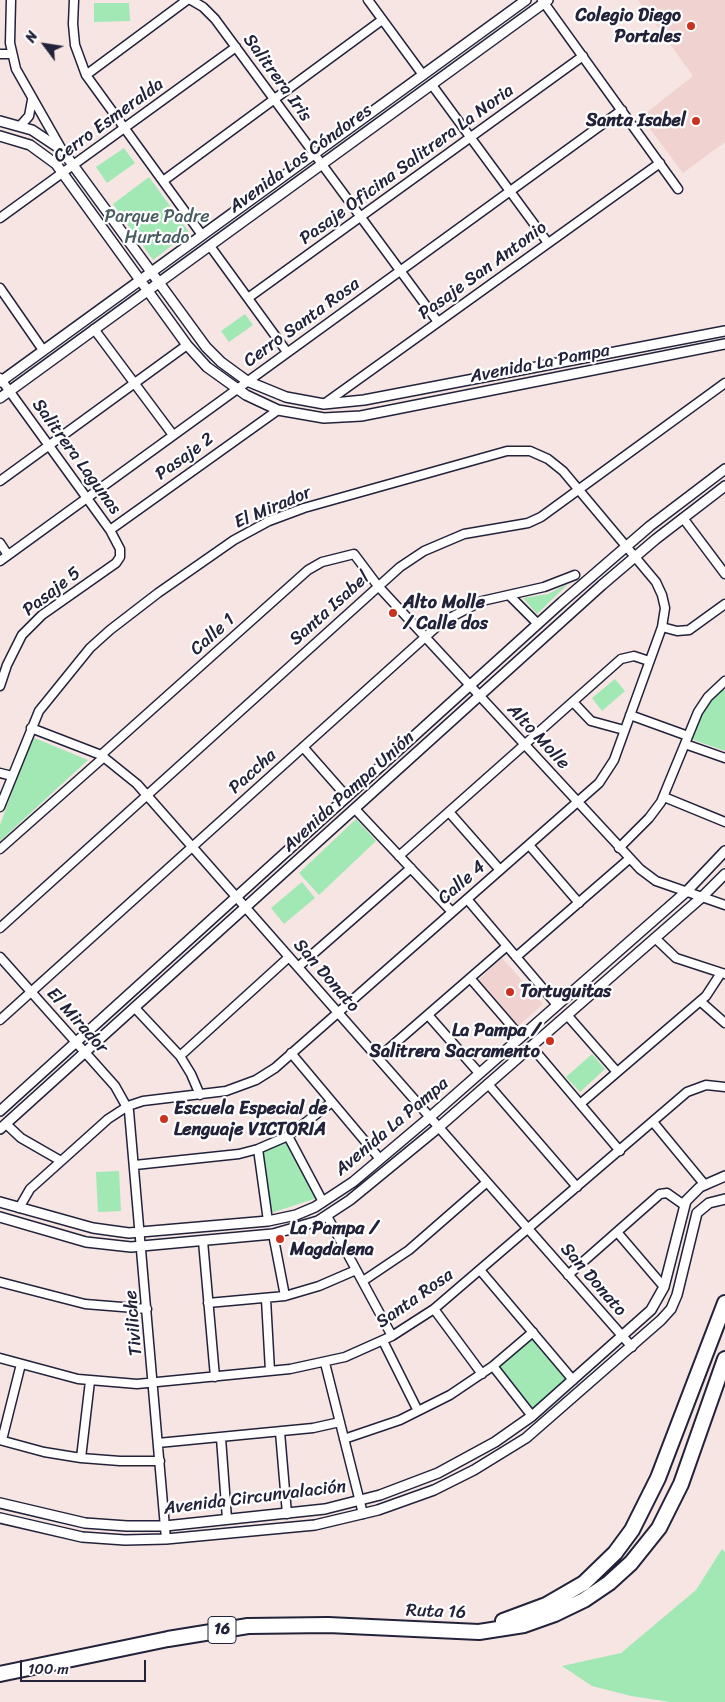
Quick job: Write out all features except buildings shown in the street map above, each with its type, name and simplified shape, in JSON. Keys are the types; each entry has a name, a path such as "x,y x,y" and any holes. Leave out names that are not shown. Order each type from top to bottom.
{"highway":[{"path":"449,1632 501,1622 546,1605 584,1582 615,1554 632,1530 658,1478 725,1303"},
{"name":"Ruta 16","path":"0,1674 168,1639 248,1626 328,1626 449,1632 494,1631 547,1617 597,1592 631,1563 655,1534 674,1501 725,1359"}],"street":[{"path":"11,0 10,34 12,54 20,78 62,150"},
{"path":"74,0 73,24 75,45 86,75 202,235"},
{"path":"86,75 187,0"},
{"path":"368,0 423,75"},
{"name":"Salitrera Iris","path":"196,1 215,19 322,164"},
{"path":"524,1 531,13"},
{"name":"Avenida Los Cóndores","path":"1,380 524,1"},
{"path":"545,1 678,189"},
{"name":"Avenida Los Cóndores","path":"0,398 545,1"},
{"path":"163,181 382,20"},
{"name":"Cerro Esmeralda","path":"0,218 236,47"},
{"path":"0,54 12,54"},
{"name":"Pasaje Oficina Salitrera La Noria","path":"248,298 583,56"},
{"path":"432,85 548,243"},
{"path":"21,126 30,116 32,100"},
{"name":"Cerro Santa Rosa","path":"0,561 622,110"},
{"name":"Avenida La Pampa","path":"0,121 21,126 43,135 62,150 206,347 225,366 247,381 286,397 324,404 364,400 725,331"},
{"name":"Avenida La Pampa","path":"0,136 20,141 35,148 48,157 63,173 187,345 207,367 236,389 278,410 324,418 361,416 725,344"},
{"name":"Pasaje San Antonio","path":"324,404 660,163"},
{"path":"322,164 438,322"},
{"path":"210,246 287,352"},
{"path":"0,288 43,350"},
{"path":"94,330 173,435"},
{"path":"0,481 187,345"},
{"name":"Salitrera Lagunas","path":"1,380 110,530 120,548 120,557"},
{"name":"Santa Isabel","path":"0,928 378,586 406,563 437,545 477,531 534,520 580,491 725,383"},
{"name":"Pasaje 2","path":"110,530 278,410"},
{"name":"El Mirador","path":"0,808 31,728 44,704 80,659 99,639 223,547 269,521 317,504 516,450 536,453 548,459 580,491 635,557"},
{"name":"Avenida Pampa Unión","path":"0,1111 538,624 626,547 725,469"},
{"name":"Avenida Pampa Unión","path":"3,1127 635,557 725,486"},
{"path":"683,518 725,574"},
{"path":"0,543 8,554"},
{"name":"Alto Molle","path":"354,554 378,586 629,859 650,878 725,905"},
{"name":"Calle 1","path":"0,849 308,570 322,562 354,554"},
{"name":"Pasaje 5","path":"0,686 6,664 22,636 42,615 116,563 120,557"},
{"name":"Calle 4","path":"19,1208 26,1194 61,1161 108,1119 128,1106 143,1101 226,1092 266,1075 577,802 608,772 662,626 665,608 656,582 635,557"},
{"name":"Paccha","path":"0,1020 425,637 461,610 482,601 510,596 575,575"},
{"path":"510,596 538,624"},
{"path":"662,626 677,631 689,630 725,604"},
{"path":"399,856 621,659 634,656 649,661"},
{"path":"619,848 649,818 664,796 702,704 725,681"},
{"path":"573,702 591,721 624,730"},
{"path":"630,715 725,758"},
{"name":"San Donato","path":"31,728 103,756 130,777 632,1347"},
{"path":"302,747 347,797"},
{"path":"0,773 12,776"},
{"path":"664,796 725,822"},
{"path":"355,809 452,912"},
{"path":"449,812 500,870"},
{"path":"528,845 578,903"},
{"name":"Avenida La Pampa","path":"0,1202 93,1228 141,1233 268,1221 296,1215 324,1202 344,1189 430,1117 687,892 725,851"},
{"path":"516,957 629,859"},
{"path":"298,967 411,868"},
{"name":"Avenida La Pampa","path":"0,1216 86,1242 142,1247 273,1234 300,1228 327,1216 350,1200 439,1127 702,897 725,874"},
{"path":"467,899 557,1005"},
{"path":"580,1104 700,1001 711,990 723,973 676,958 655,938"},
{"path":"378,1058 507,946"},
{"path":"180,1056 289,957"},
{"name":"El Mirador","path":"0,958 120,1092 128,1106"},
{"path":"470,978 521,1037"},
{"path":"700,1001 725,1023"},
{"path":"134,1008 180,1056 191,1074 200,1095"},
{"path":"428,1015 479,1073"},
{"path":"567,1015 617,1072"},
{"path":"531,1046 620,1151"},
{"path":"292,1054 380,1159"},
{"path":"488,1084 577,1187"},
{"name":"Santa Rosa","path":"0,1358 90,1381 154,1383 270,1371 325,1363 383,1341 434,1308 694,1088 712,1085 725,1086"},
{"path":"135,1165 239,1154 258,1149 288,1136 332,1102"},
{"name":"Tiviliche","path":"128,1106 132,1123 166,1539"},
{"path":"653,1122 704,1185"},
{"path":"3,1127 61,1161"},
{"path":"288,1136 324,1202"},
{"path":"258,1149 268,1221"},
{"name":"Avenida Circunvalación","path":"0,1503 85,1523 165,1526 325,1509 360,1501 400,1488 456,1464 495,1442 532,1416 651,1310 664,1288 684,1205 692,1193 704,1185 725,1176"},
{"path":"363,1281 409,1250 487,1182"},
{"path":"568,1275 662,1193 670,1194 684,1205"},
{"name":"Avenida Circunvalación","path":"0,1518 82,1536 125,1540 166,1539 298,1527 364,1514 434,1490 492,1460 542,1426 661,1320 674,1302 697,1213 710,1203 725,1199"},
{"path":"327,1216 392,1336"},
{"path":"617,1232 664,1288"},
{"path":"273,1234 285,1296"},
{"path":"203,1241 215,1377"},
{"path":"208,1303 285,1296 325,1284 356,1270"},
{"path":"480,1270 573,1380"},
{"path":"0,1282 90,1305 147,1309"},
{"path":"266,1298 270,1371"},
{"path":"434,1308 482,1374"},
{"path":"344,1439 381,1428 418,1411 494,1366 533,1332"},
{"path":"383,1341 418,1411"},
{"path":"325,1363 364,1514"},
{"path":"21,1364 1,1440 44,1452 81,1458 120,1461 160,1461"},
{"path":"494,1366 532,1416"},
{"path":"81,1458 90,1381"},
{"path":"158,1443 280,1432 340,1422"},
{"path":"280,1432 287,1514"},
{"path":"221,1438 227,1520"}],"shaded area":[{"path":"638,0 725,0 725,142 683,173 641,117 693,76"},
{"name":"Tortuguitas","path":"502,958 543,1004 517,1027 477,981"}],"green space":[{"path":"94,3 129,3 130,21 94,22"},
{"path":"124,148 135,163 107,183 96,167"},
{"name":"Parque Padre Hurtado","path":"149,177 189,232 153,260 113,204"},
{"path":"245,314 253,325 229,342 221,331"},
{"path":"569,583 537,614 523,598 548,594"},
{"path":"615,679 625,691 602,711 592,698"},
{"path":"722,688 725,690 725,751 691,739 695,722 703,707"},
{"path":"32,737 88,760 0,841 0,825"},
{"path":"356,819 376,841 319,895 299,873"},
{"path":"302,882 315,898 284,924 271,908"},
{"path":"592,1054 605,1069 580,1092 566,1077"},
{"path":"285,1141 288,1142 317,1198 271,1213 262,1154 266,1149"},
{"path":"119,1171 121,1211 98,1212 96,1172"},
{"path":"528,1339 535,1339 567,1377 533,1409 529,1409 500,1369 500,1365"},
{"path":"722,1549 725,1552 725,1702 670,1702 631,1696 592,1686 562,1666 621,1653 696,1590"}],"place":[{"name":"Colegio Diego Portales","path":"691,26"},
{"name":"Santa Isabel","path":"696,121"},
{"name":"Alto Molle / Calle dos","path":"393,613"},
{"name":"Tortuguitas","path":"510,992"},
{"name":"La Pampa / Salitrera Sacramento","path":"550,1041"},
{"name":"Escuela Especial de Lenguaje VICTORIA","path":"164,1119"},
{"name":"La Pampa / Magdalena","path":"280,1239"}]}
